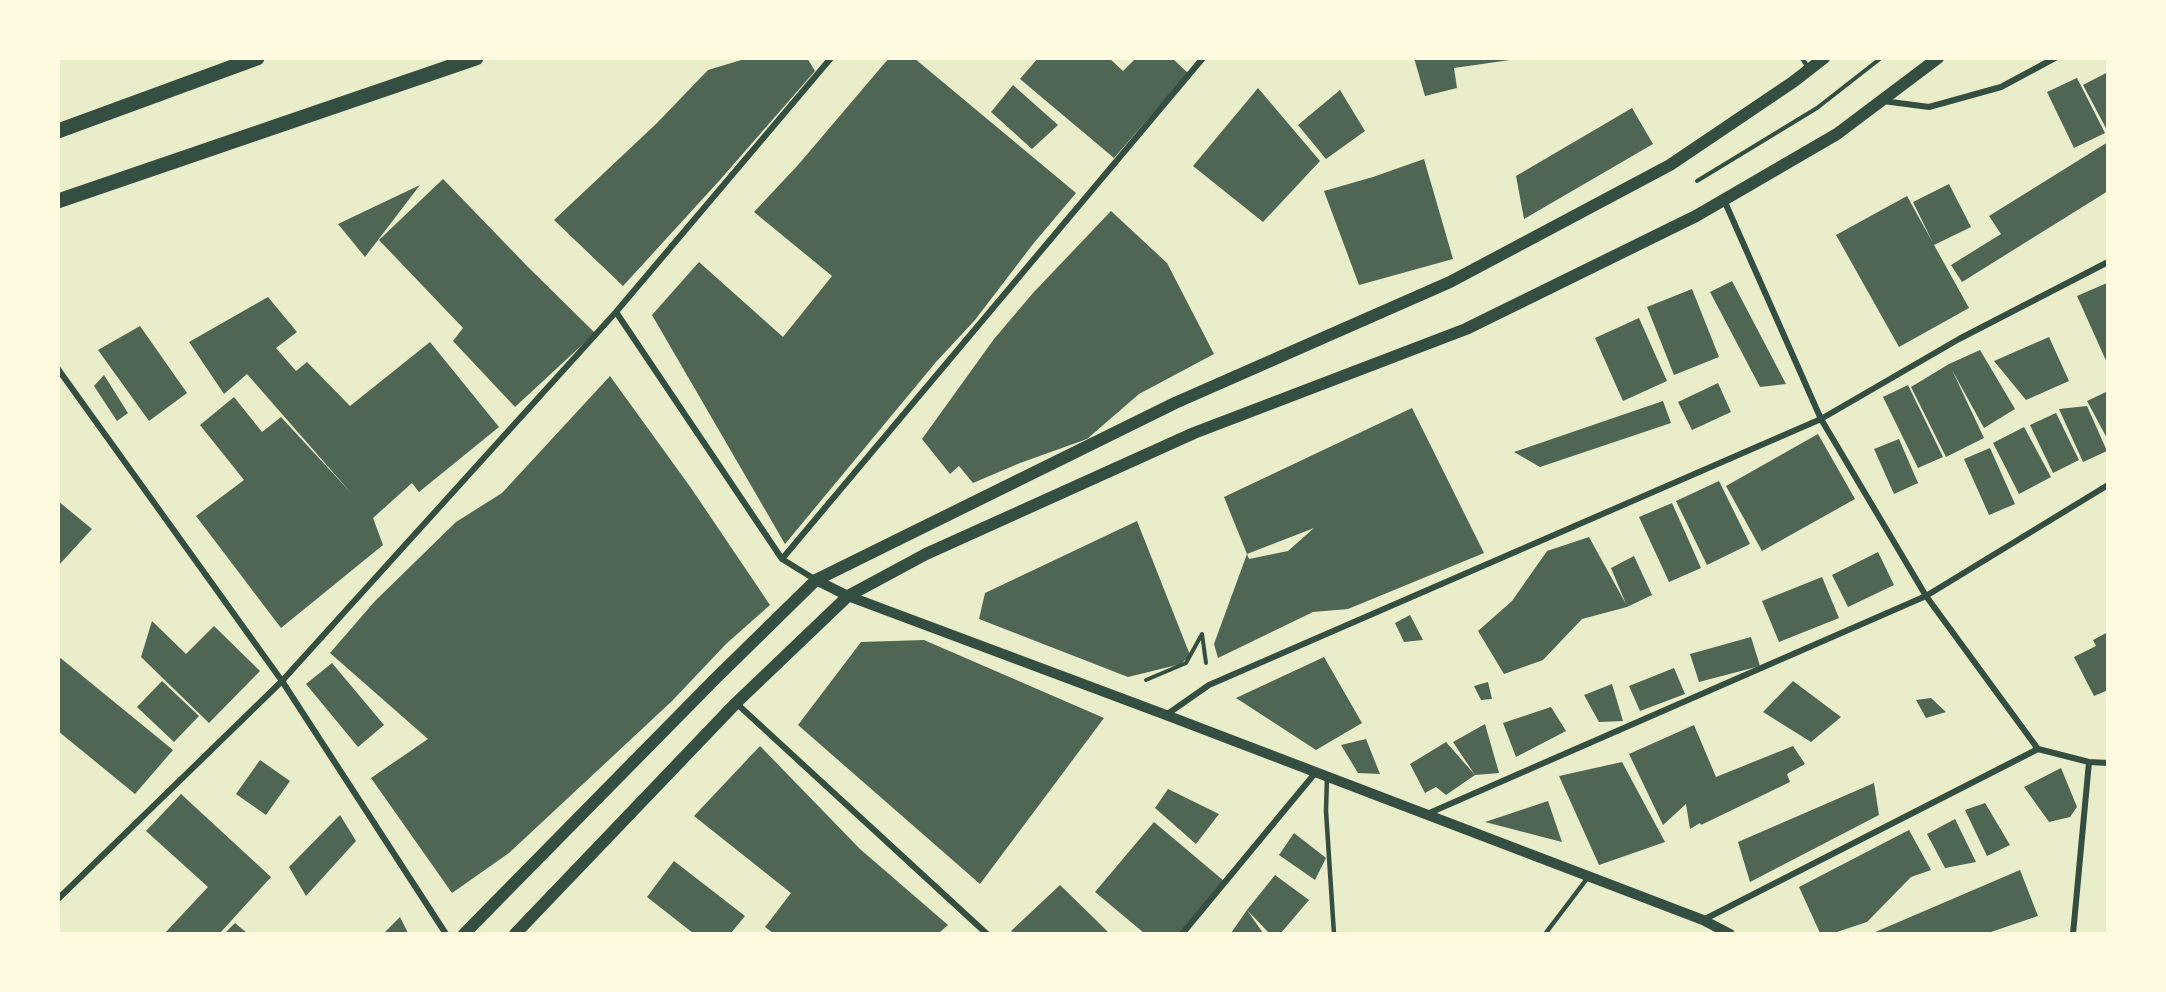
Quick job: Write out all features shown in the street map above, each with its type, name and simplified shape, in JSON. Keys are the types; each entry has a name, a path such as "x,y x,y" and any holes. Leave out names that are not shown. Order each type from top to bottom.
{"main road":[{"path":"58,131 257,58"},
{"path":"58,201 476,58"},
{"path":"464,933 816,580 1175,403 1450,282 1670,165 1793,82 1824,58"},
{"path":"514,933 736,703 848,596 926,554 1194,433 1466,329 1696,216 1837,134 1938,58"}],"street":[{"path":"58,899 282,681 616,312 831,58"},
{"path":"782,559 1203,58"},
{"path":"1880,101 1929,107 2001,87 2055,58"},
{"path":"1724,200 1821,418 1926,596 2038,748 2089,762 2108,763"},
{"path":"1166,715 1209,685 1821,418 1959,339 2108,262"},
{"path":"616,312 782,559 816,580 848,596 1322,774 1703,920 1730,933"},
{"path":"58,369 282,681 446,933"},
{"path":"1426,814 1926,596 2108,485"},
{"path":"736,703 987,933"},
{"path":"1703,920 2038,748"},
{"path":"2073,933 2089,762"},
{"path":"1182,933 1322,774"}],"lane":[{"path":"1802,58 1810,70"},
{"path":"1322,774 1334,933"},
{"path":"1545,933 1588,876"}],"path":[{"path":"1793,82 1837,134"},
{"path":"1112,694 1186,663 1202,634 1209,685"}],"building":[{"path":"748,58 807,58 815,71 623,286 554,220 657,123 708,70"},
{"path":"889,58 914,58 1076,193 1033,244 975,320 936,362 785,544 652,315 699,262 783,337 832,276 754,212 798,165"},
{"path":"1038,58 1109,58 1123,71 1136,58 1172,58 1188,73 1114,158 1020,79"},
{"path":"1414,58 1510,58 1510,60 1454,68 1457,88 1425,96"},
{"path":"2108,72 2108,132 2083,85"},
{"path":"2077,78 2105,133 2074,148 2047,92"},
{"path":"1013,85 1058,125 1032,149 991,112"},
{"path":"1258,88 1320,161 1263,222 1193,166"},
{"path":"1340,90 1365,131 1326,159 1298,125"},
{"path":"1632,108 1653,144 1524,219 1516,176"},
{"path":"2108,142 2108,191 1962,282 1951,265 2001,234 1989,216"},
{"path":"1424,159 1453,259 1359,285 1324,191"},
{"path":"443,179 595,333 515,407 453,341 463,328 379,240"},
{"path":"1949,184 1971,227 1934,245 1969,308 1899,347 1836,235 1907,196 1933,243 1913,202"},
{"path":"420,185 365,257 338,224"},
{"path":"1111,211 1167,263 1214,354 1139,394 1087,439 973,483 959,466 950,474 922,439 994,339 1033,293"},
{"path":"1732,281 1786,384 1760,387 1710,292"},
{"path":"2107,283 2108,285 2108,365 2077,296"},
{"path":"1692,289 1719,357 1674,375 1647,307"},
{"path":"268,297 297,332 276,348 296,371 307,362 350,406 430,342 499,427 419,492 412,483 373,518 383,545 281,628 196,516 244,480 200,425 234,397 262,432 281,417 352,494 247,374 224,394 189,342"},
{"path":"1639,318 1667,381 1623,401 1595,338"},
{"path":"140,326 187,393 149,421 98,350"},
{"path":"2049,337 2069,381 2026,400 1994,361"},
{"path":"1980,350 2015,409 1984,428 1952,370 1984,438 1946,457 1911,387 1949,364"},
{"path":"104,375 128,413 117,421 94,386"},
{"path":"610,376 691,488 770,605 726,644 672,701 509,853 452,893 371,778 428,739 330,653 375,601 456,522 502,493"},
{"path":"1718,383 1731,412 1692,430 1678,402"},
{"path":"1908,385 1943,457 1918,468 1883,397"},
{"path":"2108,391 2108,440 2087,401"},
{"path":"1663,401 1671,423 1540,467 1514,452"},
{"path":"2087,406 2107,451 2083,462 2059,409"},
{"path":"1412,408 1484,553 1348,609 1313,612 1218,658 1214,644 1247,554 1224,497","holes":["1314,528 1288,551 1249,559 1247,554"]},
{"path":"2056,413 2079,460 2053,473 2030,425"},
{"path":"2024,427 2051,477 2019,494 1993,443"},
{"path":"1818,434 1855,499 1762,551 1726,486"},
{"path":"1899,439 1918,483 1894,494 1874,449"},
{"path":"1990,448 2015,504 1989,515 1964,459"},
{"path":"1719,481 1750,544 1707,565 1676,501"},
{"path":"58,501 92,529 58,566"},
{"path":"1672,503 1701,568 1669,582 1639,517"},
{"path":"1137,521 1190,655 1181,664 1128,677 979,619 985,593"},
{"path":"1589,537 1626,604 1611,568 1634,556 1652,595 1627,607 1582,619 1543,660 1504,674 1478,631 1512,601 1547,551"},
{"path":"1878,552 1894,585 1848,607 1832,575"},
{"path":"1822,577 1839,618 1779,642 1762,601"},
{"path":"1410,615 1423,640 1404,642 1395,623"},
{"path":"152,621 186,654 214,626 260,671 209,723 141,657"},
{"path":"2108,632 2108,690 2094,696 2074,657 2096,646 2093,640"},
{"path":"1751,637 1760,666 1699,682 1690,654"},
{"path":"924,640 1104,718 980,884 798,725 861,642"},
{"path":"58,656 173,750 135,794 58,731"},
{"path":"1324,657 1362,723 1316,750 1236,698"},
{"path":"332,663 384,725 358,747 306,684"},
{"path":"1674,668 1685,694 1640,711 1629,686"},
{"path":"162,681 199,716 174,742 137,707"},
{"path":"1793,681 1841,717 1811,742 1763,712"},
{"path":"1488,682 1492,699 1481,700 1474,686"},
{"path":"1612,684 1623,721 1599,722 1584,695"},
{"path":"1931,698 1946,712 1926,718 1916,700"},
{"path":"1551,707 1566,731 1516,757 1503,723"},
{"path":"1485,724 1499,773 1475,775 1453,742"},
{"path":"1694,725 1716,777 1793,746 1805,764 1787,774 1790,782 1701,825 1700,823 1690,829 1686,804 1663,825 1629,754"},
{"path":"1366,739 1380,774 1358,773 1341,745"},
{"path":"1446,742 1475,775 1446,795 1436,787 1425,793 1410,764"},
{"path":"760,746 860,849 948,925 939,933 773,933 765,927 791,893 694,816"},
{"path":"260,760 290,781 266,815 236,794"},
{"path":"1622,762 1665,842 1599,865 1559,776"},
{"path":"2061,768 2077,807 2070,817 2049,822 2024,787"},
{"path":"1874,783 1879,815 1750,882 1738,842"},
{"path":"1168,789 1219,814 1196,844 1155,808"},
{"path":"181,794 271,877 220,933 165,933 208,887 146,831"},
{"path":"1548,801 1562,842 1485,822"},
{"path":"1985,803 2010,845 1987,856 1965,810"},
{"path":"340,815 356,841 306,896 289,867"},
{"path":"1955,819 1976,862 1945,868 1927,834"},
{"path":"1154,822 1224,881 1180,933 1144,933 1095,892"},
{"path":"1909,830 1931,870 1911,877 1867,922 1834,933 1820,933 1799,887"},
{"path":"1294,833 1326,858 1315,880 1279,855"},
{"path":"674,861 745,916 731,933 693,933 647,897"},
{"path":"2020,870 2038,916 1988,933 1873,933"},
{"path":"1275,875 1309,900 1281,933 1269,933 1247,910"},
{"path":"1060,885 1109,933 1014,933 1011,931"},
{"path":"1247,910 1263,933 1231,933"},
{"path":"400,917 408,933 384,933"},
{"path":"235,923 247,933 225,933"}]}
